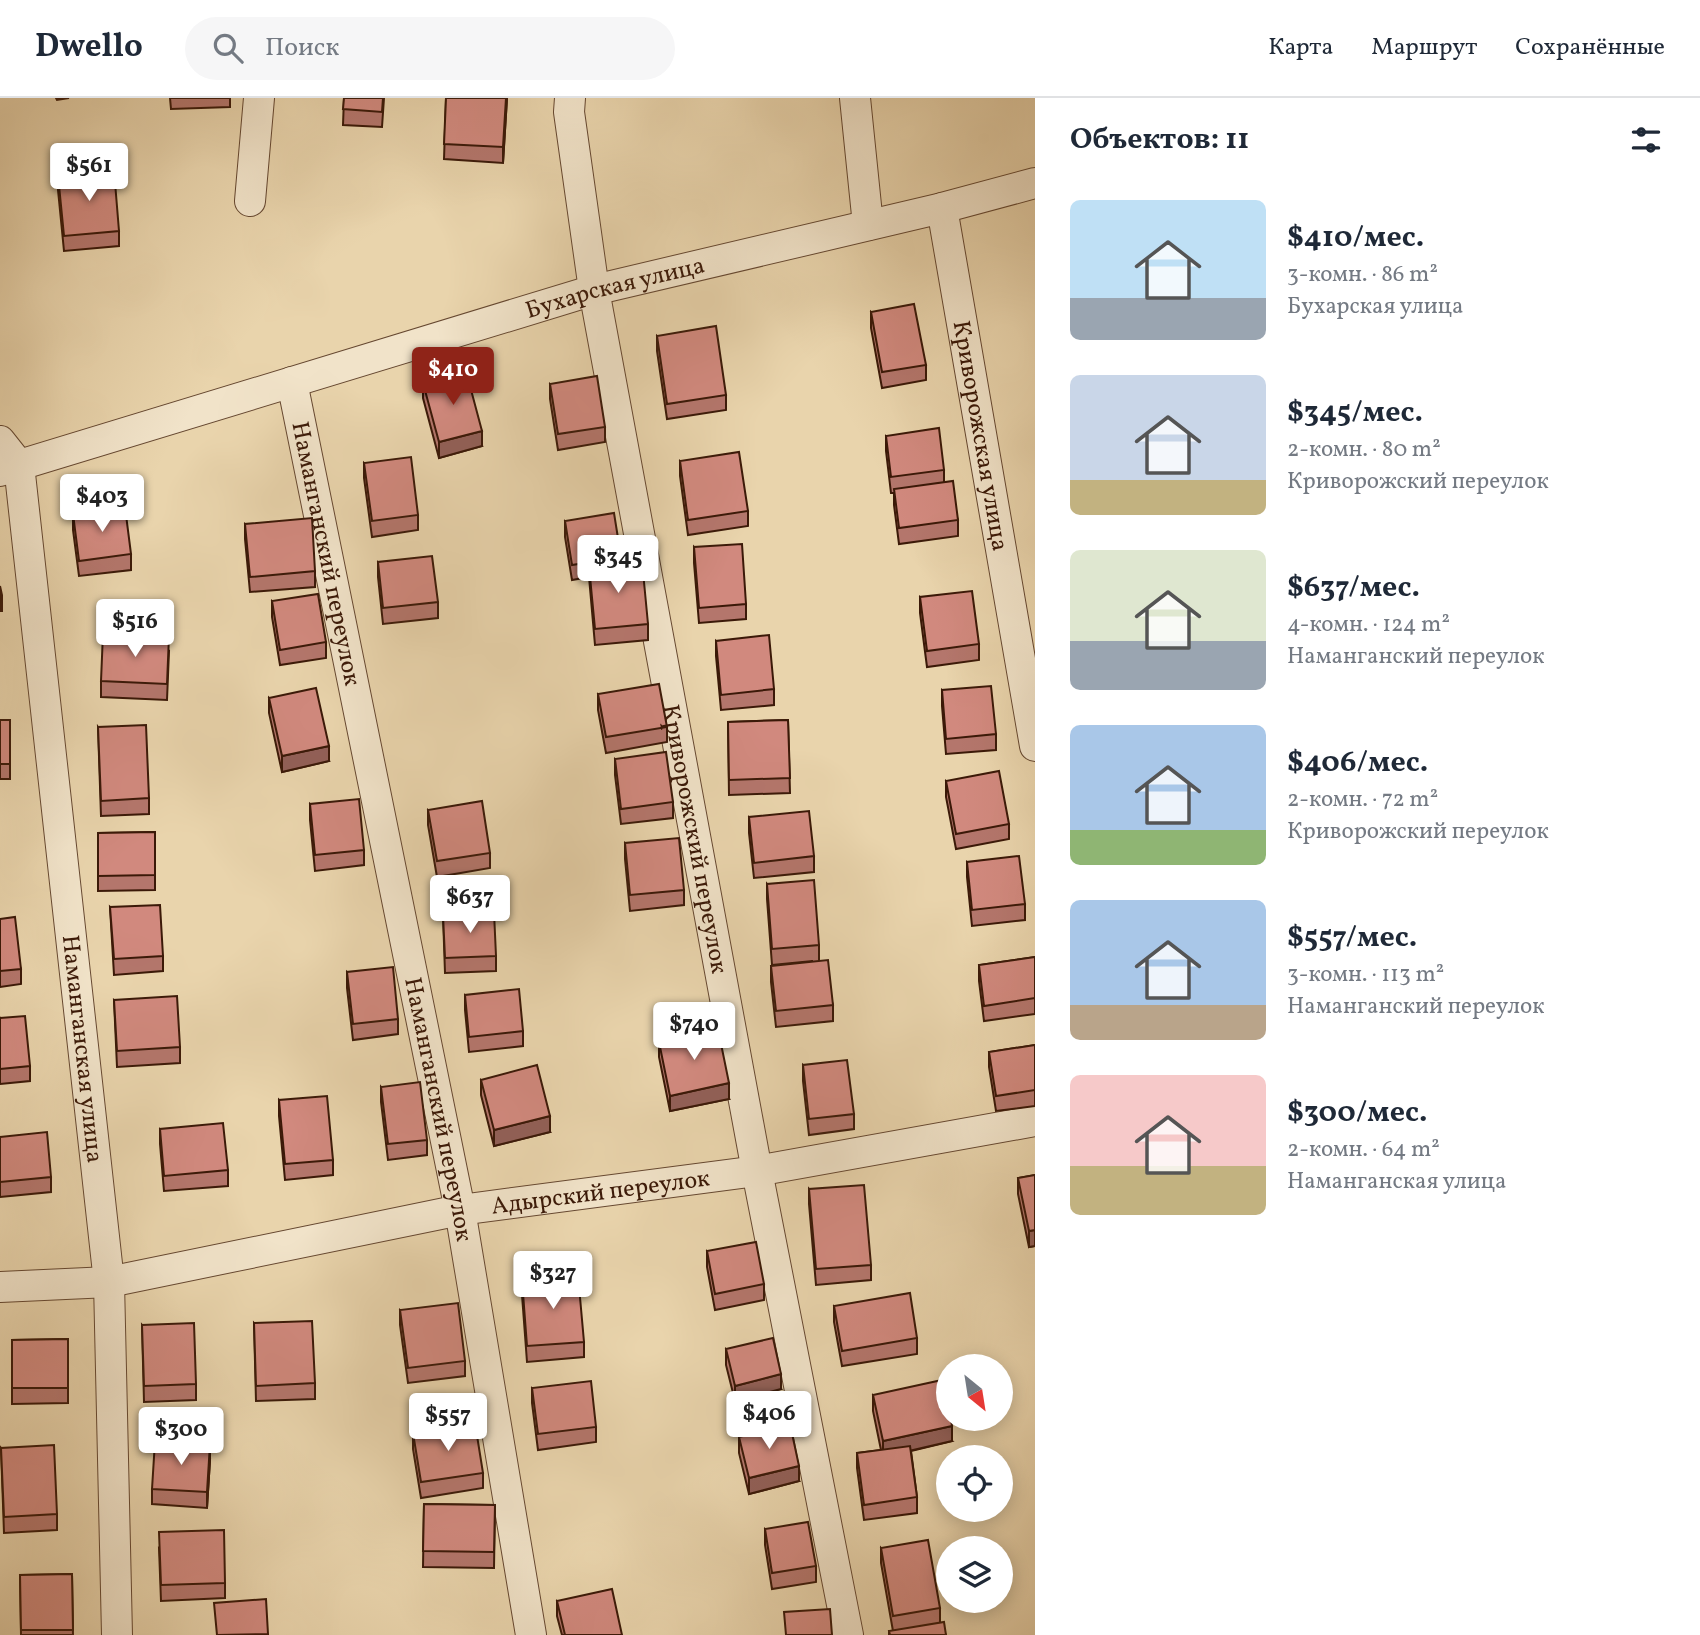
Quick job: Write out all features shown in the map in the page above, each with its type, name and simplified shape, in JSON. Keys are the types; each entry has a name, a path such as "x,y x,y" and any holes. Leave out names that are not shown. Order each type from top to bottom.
{"street":[{"path":"250,201 259,98"},
{"name":"Криворожский переулок","path":"570,98 569,112 594,290 757,1171 848,1635"},
{"path":"855,98 867,225"},
{"name":"Бухарская улица","path":"10,468 594,290 942,208 1035,183"},
{"name":"Криворожская улица","path":"942,208 1035,746"},
{"name":"Наманганский переулок","path":"292,382 460,1210 531,1635"},
{"path":"0,441 10,468"},
{"name":"Наманганская улица","path":"10,468 109,1282 117,1635"},
{"name":"Адырский переулок","path":"0,1287 109,1282 460,1210 757,1171 1035,1121"}],"building":[{"path":"344,98 383,98 382,112 343,109"},
{"path":"446,98 506,98 503,147 444,144"},
{"path":"114,170 119,231 64,236 58,175"},
{"path":"914,304 926,365 882,372 871,312"},
{"path":"716,326 726,395 667,404 657,336"},
{"path":"466,371 482,431 439,442 423,383"},
{"path":"597,376 605,427 558,434 550,384"},
{"path":"939,428 944,470 891,477 886,436"},
{"path":"739,452 748,511 688,520 680,461"},
{"path":"411,457 418,515 372,521 364,463"},
{"path":"953,481 958,520 899,528 894,489"},
{"path":"125,507 131,554 79,561 73,514"},
{"path":"614,513 621,557 572,565 565,521"},
{"path":"312,518 315,571 250,577 245,524"},
{"path":"742,544 746,604 699,608 694,547"},
{"path":"432,556 438,602 383,608 378,562"},
{"path":"642,561 648,624 595,629 589,566"},
{"path":"972,591 979,644 927,651 920,597"},
{"path":"318,594 326,642 280,650 272,601"},
{"path":"103,633 169,636 167,684 101,681"},
{"path":"769,635 774,689 721,695 716,641"},
{"path":"659,684 667,727 606,737 598,694"},
{"path":"991,686 996,734 946,739 942,690"},
{"path":"316,688 329,746 282,756 269,698"},
{"path":"0,720 10,720 10,764 0,764"},
{"path":"788,720 790,778 729,780 728,722"},
{"path":"146,725 149,798 101,801 98,727"},
{"path":"666,752 673,802 621,809 615,759"},
{"path":"999,771 1009,824 956,834 946,781"},
{"path":"359,799 364,850 315,855 310,804"},
{"path":"482,801 490,853 437,861 428,810"},
{"path":"809,811 814,856 754,863 749,817"},
{"path":"155,832 155,875 98,876 98,833"},
{"path":"679,838 684,890 630,895 625,843"},
{"path":"1019,856 1025,904 972,910 967,862"},
{"path":"814,880 819,945 772,949 767,884"},
{"path":"160,905 163,956 114,959 110,907"},
{"path":"494,912 496,956 445,958 443,915"},
{"path":"15,917 21,969 0,971 0,919"},
{"path":"1035,957 1035,998 984,1006 979,965"},
{"path":"828,960 833,1005 776,1011 771,966"},
{"path":"393,967 398,1019 353,1024 347,972"},
{"path":"519,989 523,1031 469,1037 465,995"},
{"path":"177,996 180,1047 117,1051 114,1000"},
{"path":"25,1016 30,1066 0,1069 0,1018"},
{"path":"718,1029 729,1083 670,1096 659,1042"},
{"path":"1035,1045 1035,1090 996,1096 989,1052"},
{"path":"847,1060 854,1114 809,1119 803,1065"},
{"path":"537,1065 550,1116 494,1130 481,1080"},
{"path":"420,1082 427,1140 388,1144 381,1087"},
{"path":"327,1096 333,1160 285,1164 279,1100"},
{"path":"223,1123 228,1170 164,1176 160,1129"},
{"path":"47,1132 51,1177 0,1182 0,1137"},
{"path":"1035,1175 1035,1230 1029,1231 1018,1178"},
{"path":"864,1185 871,1265 816,1269 809,1189"},
{"path":"756,1242 764,1284 715,1294 707,1251"},
{"path":"578,1275 584,1342 527,1346 522,1280"},
{"path":"910,1293 917,1338 842,1351 834,1306"},
{"path":"458,1303 465,1361 408,1368 400,1310"},
{"path":"312,1321 315,1383 256,1386 254,1323"},
{"path":"194,1323 196,1384 144,1386 142,1325"},
{"path":"773,1338 781,1374 735,1386 726,1349"},
{"path":"68,1339 68,1388 12,1388 12,1340"},
{"path":"591,1381 596,1427 538,1434 532,1388"},
{"path":"936,1381 936,1429 883,1441 873,1395"},
{"path":"475,1423 483,1473 421,1482 413,1433"},
{"path":"790,1424 799,1466 749,1478 739,1437"},
{"path":"155,1441 210,1444 207,1492 152,1489"},
{"path":"54,1445 57,1514 4,1517 1,1448"},
{"path":"910,1446 917,1497 864,1505 857,1453"},
{"path":"424,1504 495,1505 494,1552 423,1551"},
{"path":"808,1522 816,1566 772,1573 765,1529"},
{"path":"224,1530 225,1583 161,1585 159,1532"},
{"path":"928,1540 936,1585 936,1609 893,1616 881,1548"},
{"path":"72,1574 73,1630 21,1630 20,1575"},
{"path":"612,1589 622,1635 565,1635 557,1601"},
{"path":"266,1599 268,1634 217,1635 214,1603"},
{"path":"830,1609 832,1635 786,1635 784,1612"},
{"path":"944,1622 946,1635 890,1635 889,1631"}]}
